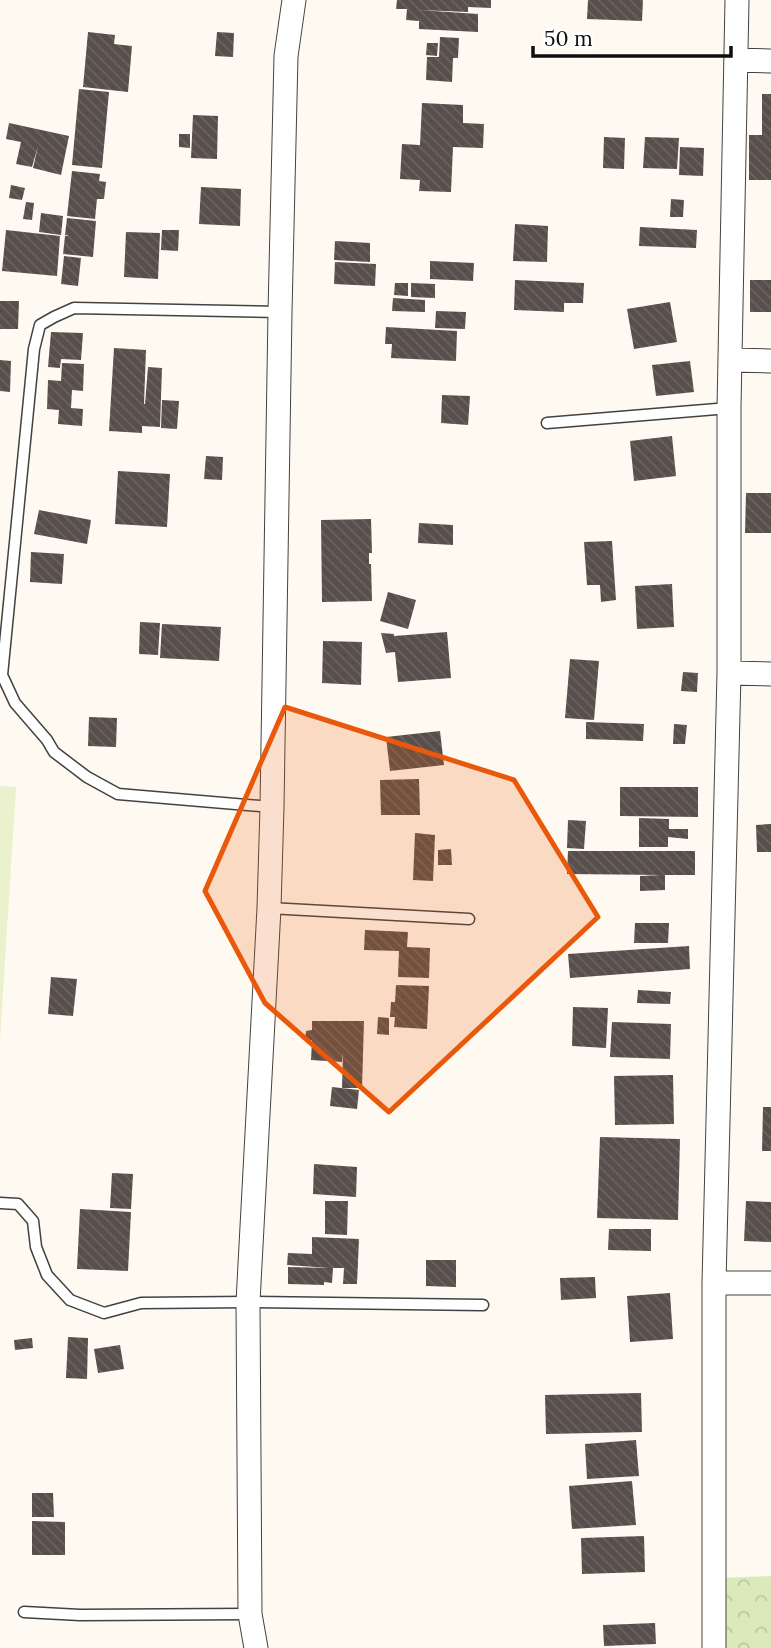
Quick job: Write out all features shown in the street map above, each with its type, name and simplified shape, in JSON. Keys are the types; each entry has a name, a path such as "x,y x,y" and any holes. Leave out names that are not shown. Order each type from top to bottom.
{"street":[{"path":"256,1648 250,1614 248,1302 269,908 286,56 294,0"},
{"path":"714,1648 714,1283 729,673 729,408 737,0"},
{"path":"736,60 771,61"},
{"path":"731,360 771,361"},
{"path":"729,673 771,674"},
{"path":"714,1283 771,1283"}],"lane":[{"path":"272,807 118,794 87,777 54,752 15,703 2,675 34,349 40,325 74,308 280,312"},
{"path":"547,423 729,408"},
{"path":"269,908 469,919"},
{"path":"0,1203 18,1204 33,1221 36,1247 47,1275 70,1300 104,1313 141,1303 483,1305"},
{"path":"24,1612 80,1615 250,1614"}],"highlighted area":[{"path":"285,707 514,780 598,917 389,1112 265,1003 205,891"}],"green space":[{"path":"0,786 16,787 0,1040"},
{"path":"771,1576 771,1648 715,1648 716,1578"}],"building":[{"path":"397,0 491,0 491,8 468,7 468,12 419,10 478,14 478,32 419,29 419,21 406,20 407,9 396,9"},
{"path":"588,0 643,0 642,21 587,19"},
{"path":"88,32 115,35 114,44 132,46 128,92 83,87"},
{"path":"217,32 234,33 233,57 215,56"},
{"path":"440,37 459,38 458,58 453,58 452,82 426,80 427,57 439,57"},
{"path":"427,43 438,43 437,56 426,55"},
{"path":"79,89 109,92 102,168 72,165"},
{"path":"762,94 771,94 771,180 749,180 749,135 762,135"},
{"path":"422,103 463,105 463,123 484,124 483,148 453,147 451,192 419,191 420,180 400,179 402,144 420,145"},
{"path":"193,115 218,116 217,159 191,158"},
{"path":"9,123 69,136 61,175 33,168 38,146 32,167 16,164 21,142 6,139"},
{"path":"179,134 190,134 190,148 179,147"},
{"path":"604,137 625,138 624,169 603,168"},
{"path":"645,137 679,138 677,169 643,168"},
{"path":"680,147 704,148 703,176 679,175"},
{"path":"72,171 100,174 99,181 106,182 104,199 97,199 95,219 67,216"},
{"path":"11,185 25,188 22,200 9,198"},
{"path":"201,187 241,189 240,226 199,224"},
{"path":"671,199 684,200 683,217 670,217"},
{"path":"26,202 34,203 32,220 23,219"},
{"path":"41,213 63,216 61,235 39,232"},
{"path":"67,218 96,221 93,257 63,254 65,236 69,236 65,235"},
{"path":"515,224 548,226 547,262 513,261"},
{"path":"640,227 697,230 696,248 639,246"},
{"path":"6,230 60,236 57,276 2,271"},
{"path":"162,230 179,230 178,251 161,250"},
{"path":"126,232 160,233 158,279 124,277"},
{"path":"335,241 370,243 370,262 334,260"},
{"path":"64,256 81,258 78,286 61,284"},
{"path":"430,261 474,263 473,281 430,279"},
{"path":"335,262 376,264 375,286 334,284"},
{"path":"515,280 584,283 583,303 564,303 564,312 514,310"},
{"path":"750,280 771,280 771,312 750,312"},
{"path":"395,283 408,283 408,296 394,295"},
{"path":"411,283 435,284 435,298 411,297"},
{"path":"393,298 425,300 425,312 392,311"},
{"path":"0,301 19,301 18,329 0,329"},
{"path":"670,302 677,342 634,349 627,309"},
{"path":"436,311 466,312 465,329 435,328"},
{"path":"386,327 457,331 456,361 391,358 392,344 385,344"},
{"path":"51,332 83,333 81,360 61,359 60,368 48,367"},
{"path":"114,348 146,350 144,404 148,367 162,368 160,427 142,426 142,433 109,431"},
{"path":"0,360 11,361 10,392 0,391"},
{"path":"690,361 694,392 656,396 652,365"},
{"path":"62,363 84,364 83,391 72,390 71,408 83,409 82,426 58,424 59,410 47,409 48,380 61,381"},
{"path":"442,395 470,396 468,425 441,423"},
{"path":"162,400 179,401 177,429 161,428"},
{"path":"672,436 676,476 634,481 630,441"},
{"path":"206,456 223,457 222,480 204,479"},
{"path":"118,471 170,474 167,527 115,524"},
{"path":"746,493 771,493 771,533 745,533"},
{"path":"39,510 91,520 87,544 34,534"},
{"path":"371,519 372,553 369,553 369,564 372,601 322,602 321,520"},
{"path":"419,523 453,525 453,545 418,543"},
{"path":"612,541 616,600 601,602 600,585 587,585 584,542"},
{"path":"31,552 64,554 62,584 30,582"},
{"path":"672,584 674,627 637,629 635,586"},
{"path":"388,592 416,600 408,629 380,621"},
{"path":"140,622 160,623 158,655 139,654"},
{"path":"162,624 221,627 219,661 160,658"},
{"path":"447,632 451,678 398,682 395,652 386,653 381,633 394,636"},
{"path":"323,641 362,642 361,685 322,683"},
{"path":"570,659 599,661 594,720 565,718"},
{"path":"683,672 698,673 697,692 681,691"},
{"path":"89,717 117,718 116,747 88,746"},
{"path":"586,722 644,724 643,741 586,739"},
{"path":"674,724 687,725 685,744 673,744"},
{"path":"440,731 444,765 390,771 386,737"},
{"path":"419,779 420,815 381,815 380,780"},
{"path":"620,787 698,787 698,817 620,816"},
{"path":"639,818 669,819 669,829 688,829 688,839 668,837 668,847 639,847"},
{"path":"568,820 586,821 584,849 567,848"},
{"path":"771,824 771,852 757,852 756,825"},
{"path":"415,833 435,835 433,881 413,880"},
{"path":"451,849 452,865 438,865 438,850"},
{"path":"568,851 695,851 695,875 665,875 665,890 640,891 640,876 661,875 567,874"},
{"path":"635,923 669,923 668,943 634,943"},
{"path":"365,930 408,932 407,947 430,948 429,978 398,977 399,951 364,950"},
{"path":"689,946 690,969 570,978 568,954"},
{"path":"51,977 77,979 73,1016 48,1014"},
{"path":"396,985 429,986 427,1029 394,1027 395,1017 390,1017 391,1002 395,1002"},
{"path":"638,990 671,992 670,1004 637,1003"},
{"path":"573,1007 608,1008 606,1048 572,1046"},
{"path":"378,1017 389,1018 389,1035 377,1034"},
{"path":"312,1021 364,1021 362,1088 342,1088 343,1052 342,1062 311,1060 312,1040 305,1040 306,1031 312,1030"},
{"path":"612,1022 671,1024 670,1059 610,1057"},
{"path":"673,1075 674,1124 615,1125 614,1076"},
{"path":"332,1087 359,1090 357,1109 330,1106"},
{"path":"763,1107 771,1107 771,1151 762,1151"},
{"path":"600,1137 680,1139 678,1220 597,1218"},
{"path":"314,1164 357,1167 356,1197 313,1194"},
{"path":"112,1173 133,1174 131,1209 110,1208"},
{"path":"325,1201 348,1201 347,1235 325,1234"},
{"path":"746,1201 771,1202 771,1242 744,1241"},
{"path":"80,1209 131,1212 128,1271 77,1269"},
{"path":"609,1229 651,1229 651,1251 608,1250"},
{"path":"312,1237 359,1239 357,1284 343,1284 344,1268 333,1268 332,1283 288,1284 288,1267 330,1268 287,1265 288,1253 312,1254"},
{"path":"426,1260 456,1260 456,1287 426,1286"},
{"path":"595,1277 596,1298 561,1300 560,1278"},
{"path":"670,1293 673,1339 630,1342 627,1296"},
{"path":"68,1337 88,1338 87,1379 66,1378"},
{"path":"32,1338 33,1348 15,1350 14,1340"},
{"path":"120,1345 124,1369 98,1373 94,1349"},
{"path":"641,1393 642,1432 546,1434 545,1395"},
{"path":"636,1440 639,1476 587,1479 585,1444"},
{"path":"632,1481 636,1525 572,1529 569,1486"},
{"path":"32,1493 53,1493 54,1517 32,1517"},
{"path":"32,1521 65,1522 65,1555 32,1555"},
{"path":"644,1536 645,1572 582,1574 581,1538"},
{"path":"655,1623 656,1644 604,1646 603,1625"}]}
